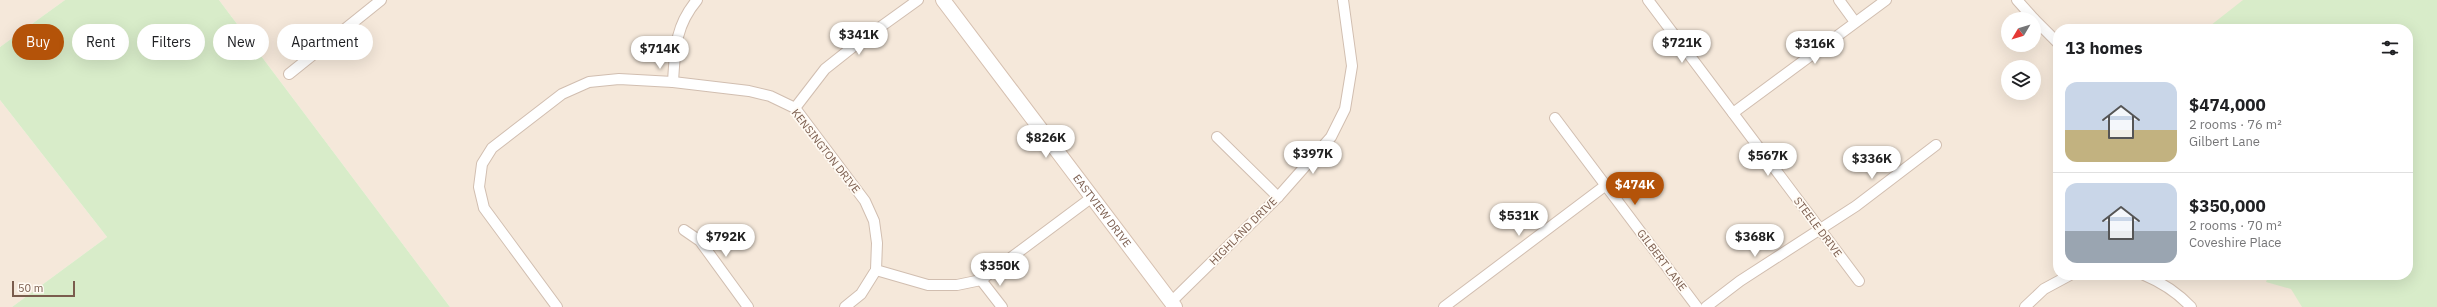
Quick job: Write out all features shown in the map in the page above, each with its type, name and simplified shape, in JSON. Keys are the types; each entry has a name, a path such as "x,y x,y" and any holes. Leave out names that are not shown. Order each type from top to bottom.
{"street":[{"path":"290,74 381,0"},
{"path":"673,82 676,36 688,10 697,0"},
{"path":"795,108 825,70 854,46 918,0"},
{"name":"EASTVIEW DRIVE","path":"943,0 1172,304"},
{"name":"HIGHLAND DRIVE","path":"1172,304 1278,197 1331,137 1345,109 1352,66 1343,0"},
{"name":"STEELE DRIVE","path":"1648,0 1859,281"},
{"path":"1839,0 1855,22"},
{"path":"1733,113 1886,0"},
{"path":"2017,0 2028,12"},
{"path":"2041,26 2053,38"},
{"name":"KENSINGTON DRIVE","path":"557,307 484,208 479,187 482,164 492,148 562,94 590,82 619,79 673,82 770,96 795,108 865,201 874,221 877,243 876,270"},
{"name":"GILBERT LANE","path":"1555,118 1697,307"},
{"path":"1217,137 1278,197"},
{"path":"1706,307 1740,281 1856,206 1936,145"},
{"path":"1444,307 1606,185"},
{"path":"845,307 860,294 876,270 928,285 957,285 981,280 1092,198"},
{"path":"684,230 700,241 748,307"},
{"path":"981,280 1002,307"},
{"path":"2026,307 2044,289 2061,280"},
{"path":"2155,280 2179,294 2191,307"}],"shaded area":[{"path":"0,0 65,0 32,24 12,24 12,38 0,47"},
{"path":"219,0 2248,0 2216,24 2053,24 2053,280 2327,280 2347,307 450,307 264,60 269,60 269,24 237,24"},
{"path":"0,100 107,237 12,307 0,307"}],"green space":[{"path":"65,0 219,0 237,24 213,24 213,60 264,60 450,307 12,307 107,237 0,100 0,47 12,38 12,60 64,60 64,24 32,24"},
{"path":"2243,0 2437,0 2437,307 2302,307 2291,289 2266,282 2267,280 2413,280 2413,24 2212,24"}]}
